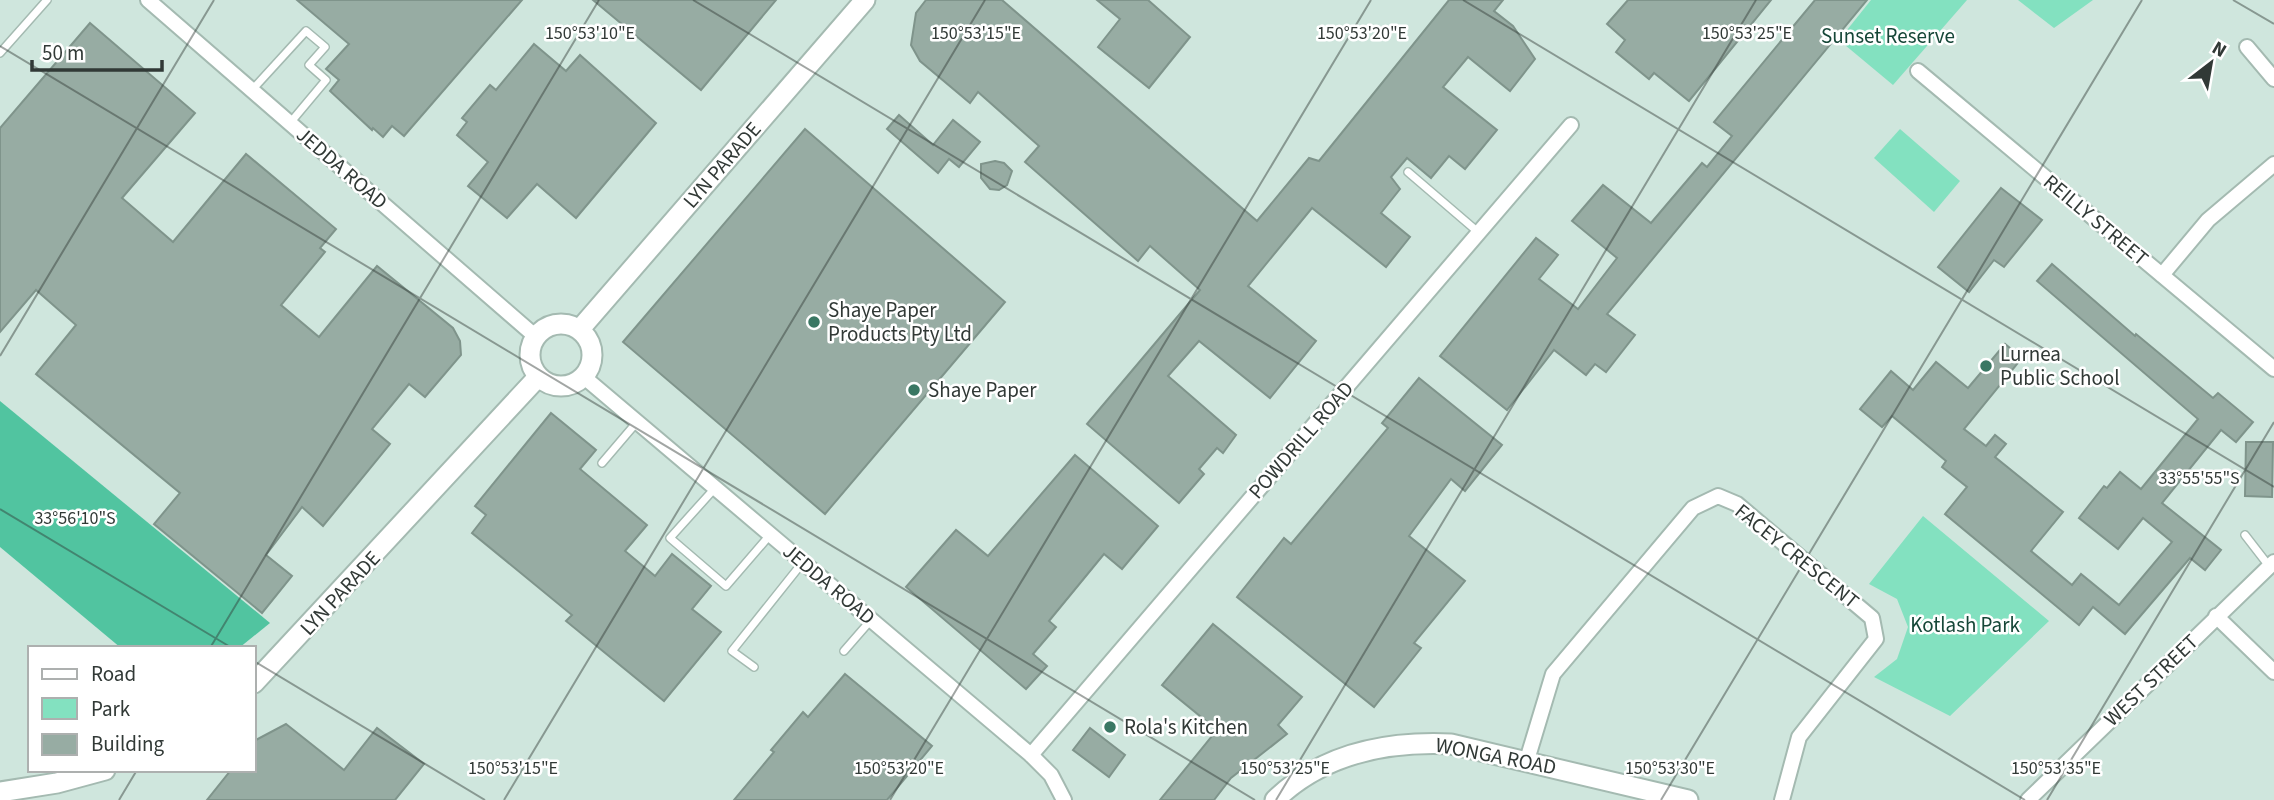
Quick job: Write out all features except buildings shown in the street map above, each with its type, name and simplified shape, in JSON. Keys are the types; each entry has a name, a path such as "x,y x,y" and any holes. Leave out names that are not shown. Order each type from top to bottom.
{"street":[{"name":"JEDDA ROAD","path":"148,0 536,336"},
{"name":"LYN PARADE","path":"580,330 864,0"},
{"path":"2247,47 2274,79"},
{"name":"REILLY STREET","path":"1918,71 2274,369"},
{"name":"POWDRILL ROAD","path":"1031,755 1570,125"},
{"path":"2162,275 2208,220 2274,164"},
{"path":"551,324 571,325 580,330 592,347 593,358 584,377 566,386 556,386 538,377 530,361 531,343 536,336 551,324"},
{"name":"LYN PARADE","path":"256,681 538,377"},
{"name":"JEDDA ROAD","path":"584,377 1031,755 1051,775 1063,800"},
{"name":"FACEY CRESCENT","path":"1527,761 1553,674 1693,508 1718,496 1737,504 1872,618 1876,639 1799,737 1782,800"},
{"name":"WEST STREET","path":"2028,800 2272,564"},
{"path":"2216,616 2274,672"},
{"name":"WONGA ROAD","path":"1275,800 1291,784 1334,759 1373,748 1415,742 1451,744 1688,800"},
{"path":"12,794 98,772"}],"lane":[{"path":"0,53 47,0"},
{"path":"252,90 306,31 325,47 309,65 326,80 290,123"},
{"path":"1408,172 1478,232"},
{"path":"602,463 637,422"},
{"path":"715,488 670,538 726,586 770,535"},
{"path":"2245,535 2272,564"},
{"path":"754,667 732,651 803,562"},
{"path":"844,651 871,620"}],"green space":[{"name":"Sunset Reserve","path":"1871,0 1967,0 1893,85 1839,40"},
{"path":"2018,0 2093,0 2054,28"},
{"path":"1900,129 1960,181 1934,212 1874,158"},
{"path":"0,401 270,623 241,646 119,646 0,547"},
{"name":"Kotlash Park","path":"1923,516 2049,621 1950,716 1874,677 1897,659 1908,627 1897,599 1869,584"}],"place":[{"name":"Shaye Paper Products Pty Ltd","path":"814,322"},
{"name":"Lurnea Public School","path":"1986,366"},
{"name":"Shaye Paper","path":"914,390"},
{"name":"Rola's Kitchen","path":"1110,727"}]}
